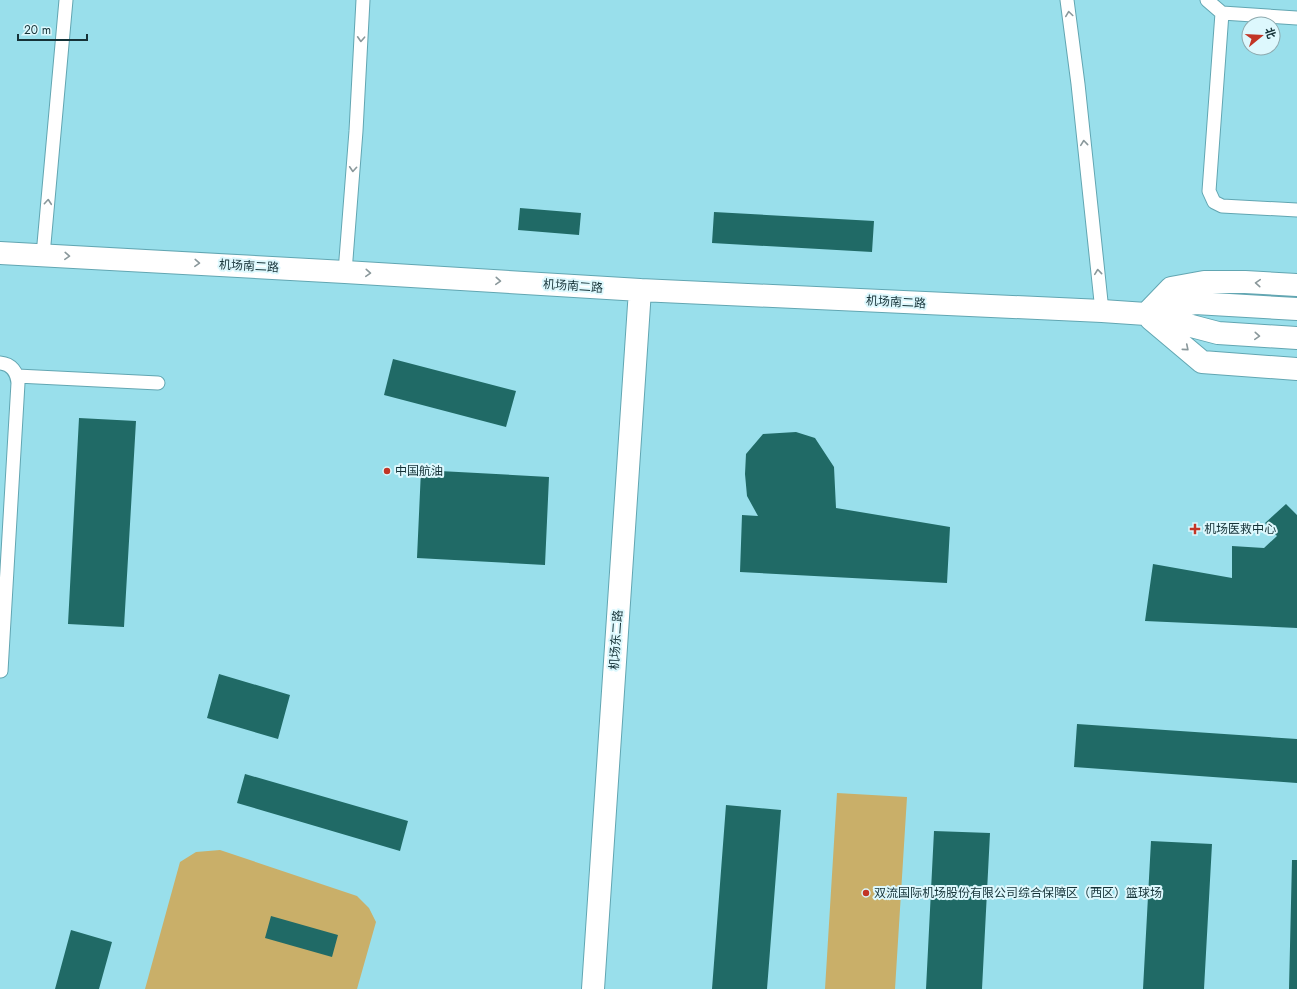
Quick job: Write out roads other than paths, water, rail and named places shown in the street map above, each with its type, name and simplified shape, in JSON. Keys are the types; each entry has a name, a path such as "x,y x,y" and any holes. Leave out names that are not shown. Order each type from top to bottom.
{"main road":[{"name":"机场南二路","path":"7,252 640,290 1146,314"},
{"path":"1146,314 1171,288 1204,282 1245,282 1297,285"},
{"name":"机场东二路","path":"593,989 640,290"},
{"path":"1146,314 1195,303 1297,309"},
{"path":"1146,314 1218,333 1297,338"},
{"path":"1146,314 1202,362 1297,369"}],"lane":[{"path":"43,255 66,0"},
{"path":"346,272 356,132 363,0"},
{"path":"1067,0 1078,84 1102,311"},
{"path":"1207,0 1222,13 1297,18"},
{"path":"1222,13 1209,191 1214,202 1222,206 1297,210"},
{"path":"0,363 12,368 17,376 18,383 4,549 1,670"},
{"path":"17,376 158,383"}],"place":[{"name":"中国航油","path":"387,471"},
{"name":"机场医救中心","path":"1195,529"},
{"name":"双流国际机场股份有限公司综合保障区（西区）篮球场","path":"866,893"}]}
